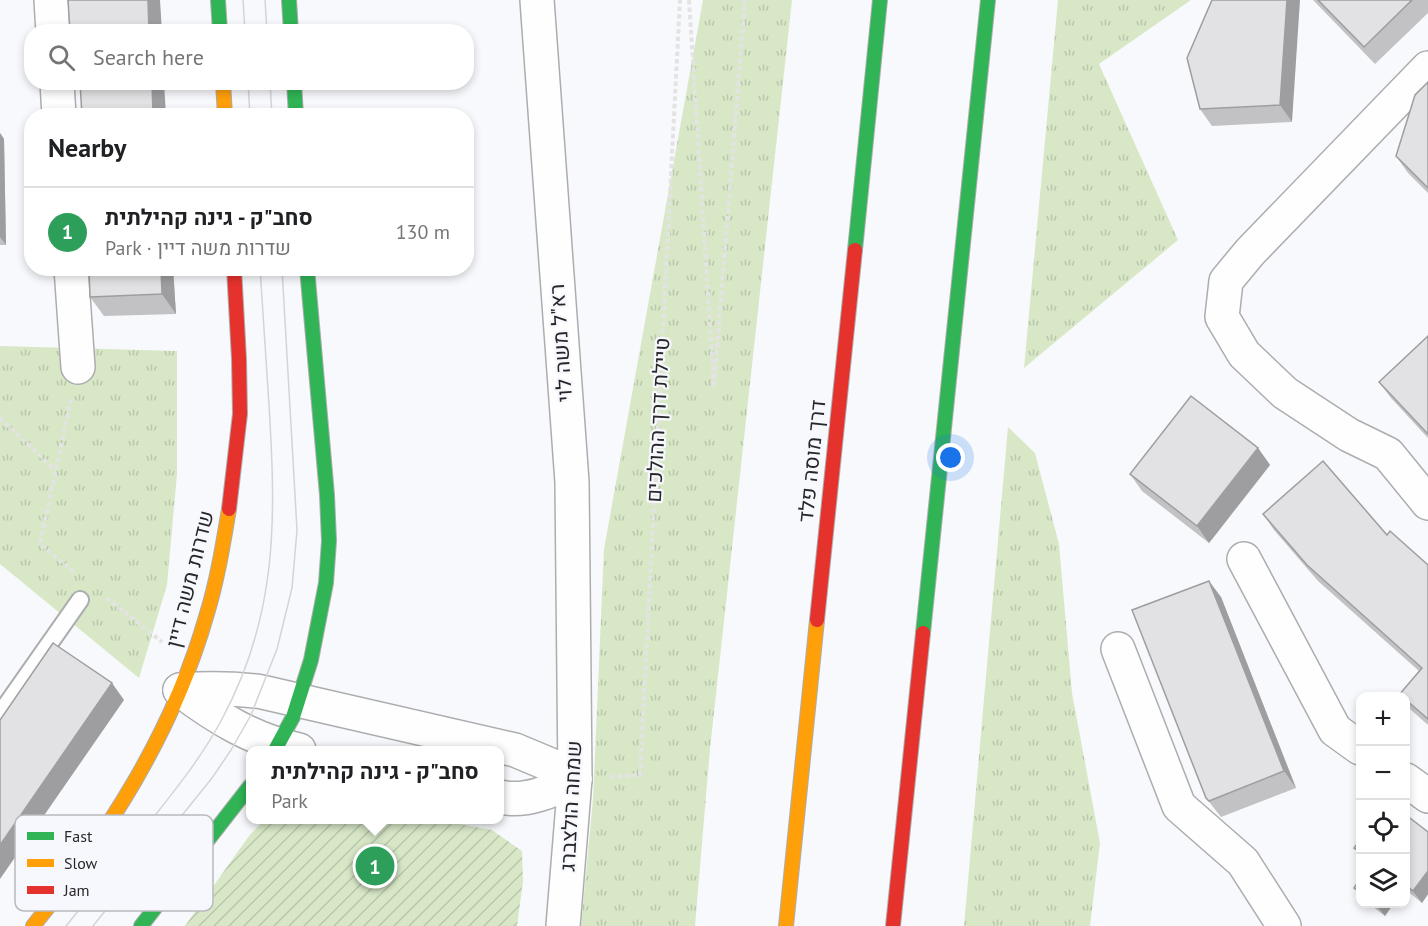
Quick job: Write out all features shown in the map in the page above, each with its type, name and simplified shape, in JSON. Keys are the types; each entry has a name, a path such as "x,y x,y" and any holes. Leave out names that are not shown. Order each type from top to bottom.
{"main road":[{"path":"218,0 220,24"},
{"path":"289,0 290,24"},
{"name":"דרך מוסה פלד","path":"786,926 880,0"},
{"path":"893,926 988,0"},
{"path":"223,90 225,108"},
{"path":"294,90 296,108"},
{"name":"שדרות משה דיין","path":"114,815 160,734 185,677 204,626 221,551 234,484 240,414 234,276"},
{"path":"285,746 318,625 326,583 329,541 308,276"},
{"path":"213,834 246,791"},
{"name":"שדרות משה דיין","path":"33,926 44,911"},
{"path":"141,926 153,911"}],"street":[{"path":"51,0 52,24"},
{"name":"רא\"ל משה לוי","path":"537,0 572,482 575,687"},
{"path":"1428,68 1250,252 1226,281 1222,317 1244,354 1285,393 1349,435 1388,454 1428,503"},
{"path":"57,90 59,108"},
{"path":"72,276 78,367"},
{"path":"1244,559 1335,730 1357,746"},
{"path":"1118,649 1179,806 1243,862 1282,925"},
{"path":"185,677 497,746"},
{"path":"185,677 222,720 243,732 277,746"},
{"name":"שמחה הולצברג","path":"563,926 575,779 575,687"},
{"path":"504,748 558,768 575,779 533,797 504,798"},
{"path":"1410,783 1428,796"}],"lane":[{"path":"0,714 80,600"}],"path":[{"name":"טיילת דרך ההולכים","path":"575,779 640,775 680,0"},
{"path":"689,0 714,387 745,0"},
{"path":"78,367 40,544 82,578"},
{"path":"0,418 56,470"},
{"path":"100,592 185,677"}],"green space":[{"path":"703,0 792,0 710,749 695,926 581,926 593,799 604,549"},
{"path":"1058,0 1191,0 1099,64 1178,240 1024,368"},
{"path":"0,346 177,351 177,474 167,585 139,678 0,564"},
{"path":"1008,427 1035,453 1059,544 1072,693 1100,843 1090,926 964,926"},
{"path":"260,824 460,824 492,830 522,851 523,881 517,926 185,926 196,911 213,911 213,887"}],"building":[{"path":"68,0 148,0 149,24 70,24"},
{"path":"1212,0 1287,0 1280,105 1200,109 1187,58"},
{"path":"1318,0 1412,0 1364,47"},
{"path":"1428,82 1428,188 1396,156 1415,95"},
{"path":"80,90 152,90 153,108 82,108"},
{"path":"89,276 161,276 162,294 90,297"},
{"path":"1428,336 1428,434 1379,382"},
{"path":"1191,396 1258,448 1197,526 1130,474"},
{"path":"1323,461 1387,535 1390,531 1428,565 1428,719 1410,703 1410,692 1402,692 1422,668 1307,565 1263,514"},
{"path":"1209,581 1284,771 1209,801 1132,610"},
{"path":"53,643 112,683 21,815 15,815 15,823 0,845 0,720"},
{"path":"1410,818 1428,832 1428,871 1413,891 1410,888"}],"tram line":[{"path":"243,0 244,24"},
{"path":"265,0 266,24"},
{"path":"248,90 250,108"},
{"path":"270,90 272,108"},
{"path":"155,815 188,773 222,719 254,642 263,604 269,566 272,488 260,276"},
{"path":"182,815 212,778 251,715 277,649 292,588 297,530 282,276"},
{"path":"66,926 78,911"},
{"path":"93,926 105,911"}],"traffic: fast":[{"path":"218,0 220,24"},
{"path":"289,0 290,24"},
{"path":"855,250 880,0"},
{"path":"923,633 988,0"},
{"path":"294,90 296,108"},
{"path":"277,746 293,717 311,660 326,583 329,541 308,276"},
{"path":"213,834 246,791"},
{"path":"141,926 153,911"}],"traffic: slow":[{"path":"223,90 225,108"},
{"path":"114,815 157,741 192,660 210,604 229,509"},
{"path":"786,926 817,620"},
{"path":"33,926 45,911"}],"traffic: jam":[{"path":"817,620 855,250"},
{"path":"229,509 240,414 234,276"},
{"path":"893,926 923,633"}],"place":[{"name":"סחב\"ק - גינה קהילתית","path":"375,866"}]}
